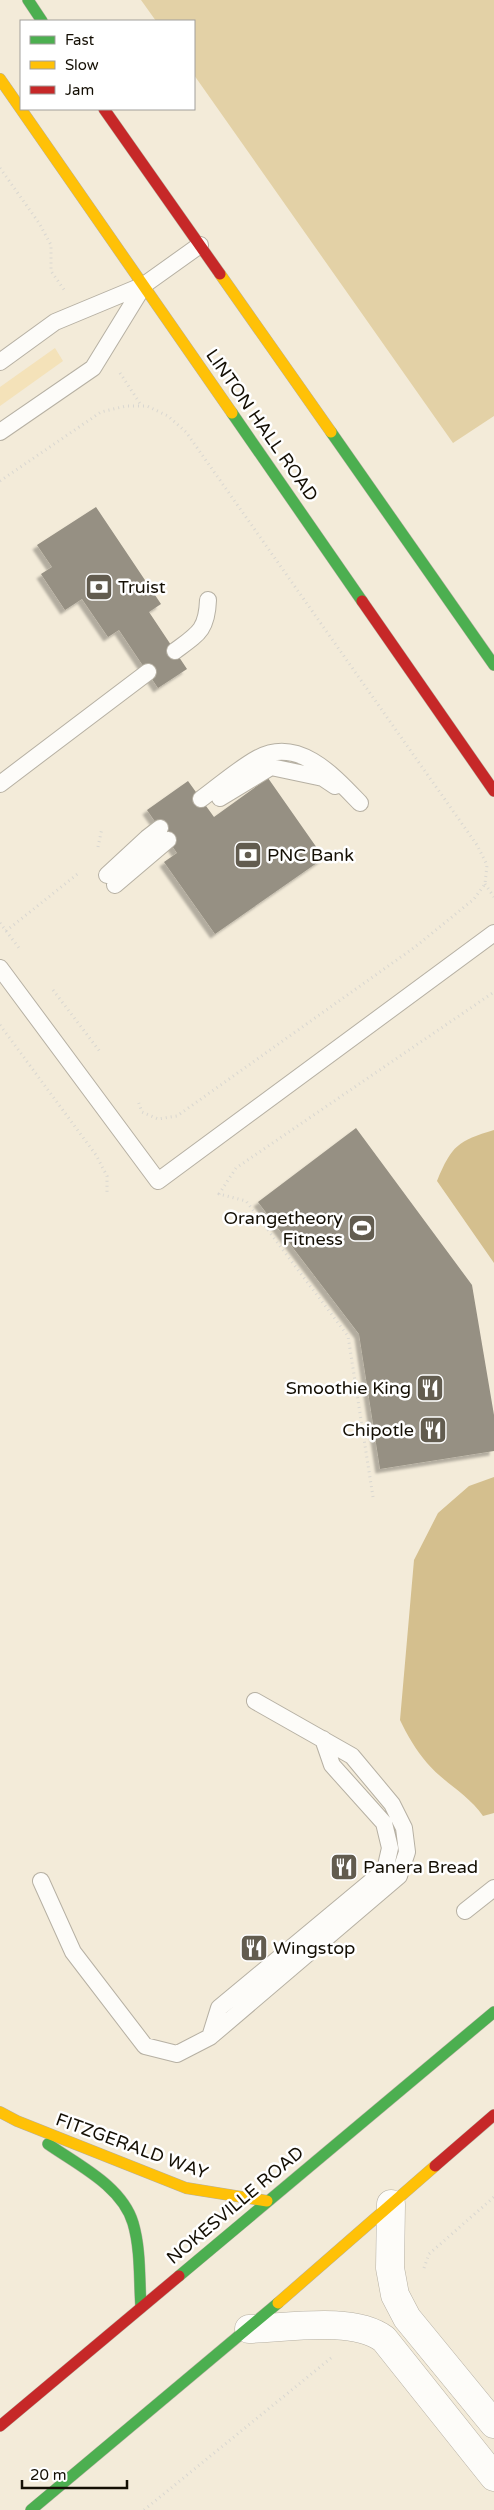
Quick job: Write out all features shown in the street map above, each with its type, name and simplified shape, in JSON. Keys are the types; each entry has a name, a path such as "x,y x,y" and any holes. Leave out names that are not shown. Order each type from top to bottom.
{"main road":[{"path":"28,0 41,20"},
{"name":"LINTON HALL ROAD","path":"0,79 20,108"},
{"name":"LINTON HALL ROAD","path":"22,110 494,791"},
{"path":"105,110 494,665"},
{"name":"NOKESVILLE ROAD","path":"0,2426 494,2012"},
{"name":"FITZGERALD WAY","path":"0,2112 17,2121 186,2188 267,2201"},
{"path":"31,2510 249,2329 494,2114"},
{"name":"FITZGERALD WAY","path":"17,2121 113,2192 130,2214 135,2230 141,2307"}],"street":[{"path":"391,2204 390,2268 395,2295 407,2318 494,2424"},
{"path":"249,2329 341,2326 379,2335 384,2338 494,2477"}],"lane":[{"path":"0,362 55,322 144,285 200,246"},
{"path":"0,432 93,368 144,285"},
{"path":"175,652 200,632 208,619 208,600"},
{"path":"0,784 148,672"},
{"path":"204,802 260,757 277,753 293,753 311,760 330,772 360,803"},
{"path":"111,880 147,838 164,834"},
{"path":"0,968 158,1181 494,933"},
{"path":"41,1881 72,1952 145,2046 177,2054 210,2037 399,1876 407,1852 404,1828 392,1804 352,1756 255,1701"},
{"path":"465,1911 494,1888"}],"path":[{"path":"0,168 51,245 52,271"},
{"path":"0,481 101,412 126,406 147,406 168,416 192,440 477,845 486,865 485,884 474,899 415,947 177,1116 158,1119 142,1112 138,1101"},
{"path":"97,851 102,828"},
{"path":"6,931 86,867"},
{"path":"485,884 494,897"},
{"path":"373,1497 348,1336 246,1201 219,1194 236,1168 494,992"},
{"path":"0,1025 96,1155 107,1176 106,1193"},
{"path":"424,2269 429,2254 494,2197"},
{"path":"144,2510 326,2361 338,2357"}],"shaded area":[{"path":"141,0 494,0 494,416 453,443 195,76 195,20 155,20"},
{"path":"55,348 63,361 0,406 0,387"},
{"path":"494,1130 494,1263 437,1181 447,1159 458,1146 464,1141"},
{"path":"494,1477 494,1813 483,1816 470,1801 427,1763 412,1742 400,1720 414,1560 438,1513 469,1486"}],"building":[{"name":"Truist","path":"96,507 161,604 149,612 187,669 158,688 119,630 108,637 82,599 65,610 41,574 52,567 37,545"},
{"name":"PNC Bank","path":"268,778 324,858 215,934 164,862 177,853 147,810 188,781 214,817"},
{"path":"356,1128 472,1285 494,1415 494,1451 380,1469 359,1334 258,1202"}],"traffic: fast":[{"path":"28,0 41,20"},
{"path":"232,413 362,601"},
{"path":"331,432 494,665"},
{"path":"179,2276 494,2012"},
{"path":"48,2144 98,2177 119,2198 127,2210 136,2233 141,2307"},
{"path":"31,2510 278,2303"}],"traffic: slow":[{"path":"0,79 20,108"},
{"path":"22,110 232,413"},
{"path":"220,274 331,432"},
{"path":"0,2112 17,2121 186,2188 267,2201"},
{"path":"278,2303 435,2166"}],"traffic: jam":[{"path":"105,110 220,274"},
{"path":"362,601 494,791"},
{"path":"435,2166 494,2115"},
{"path":"0,2426 179,2276"}],"place":[{"name":"Truist","path":"99,587"},
{"name":"PNC Bank","path":"248,855"},
{"name":"Orangetheory Fitness","path":"362,1228"},
{"name":"Smoothie King","path":"430,1388"},
{"name":"Chipotle","path":"433,1430"},
{"name":"Panera Bread","path":"344,1867"},
{"name":"Wingstop","path":"254,1948"}]}
